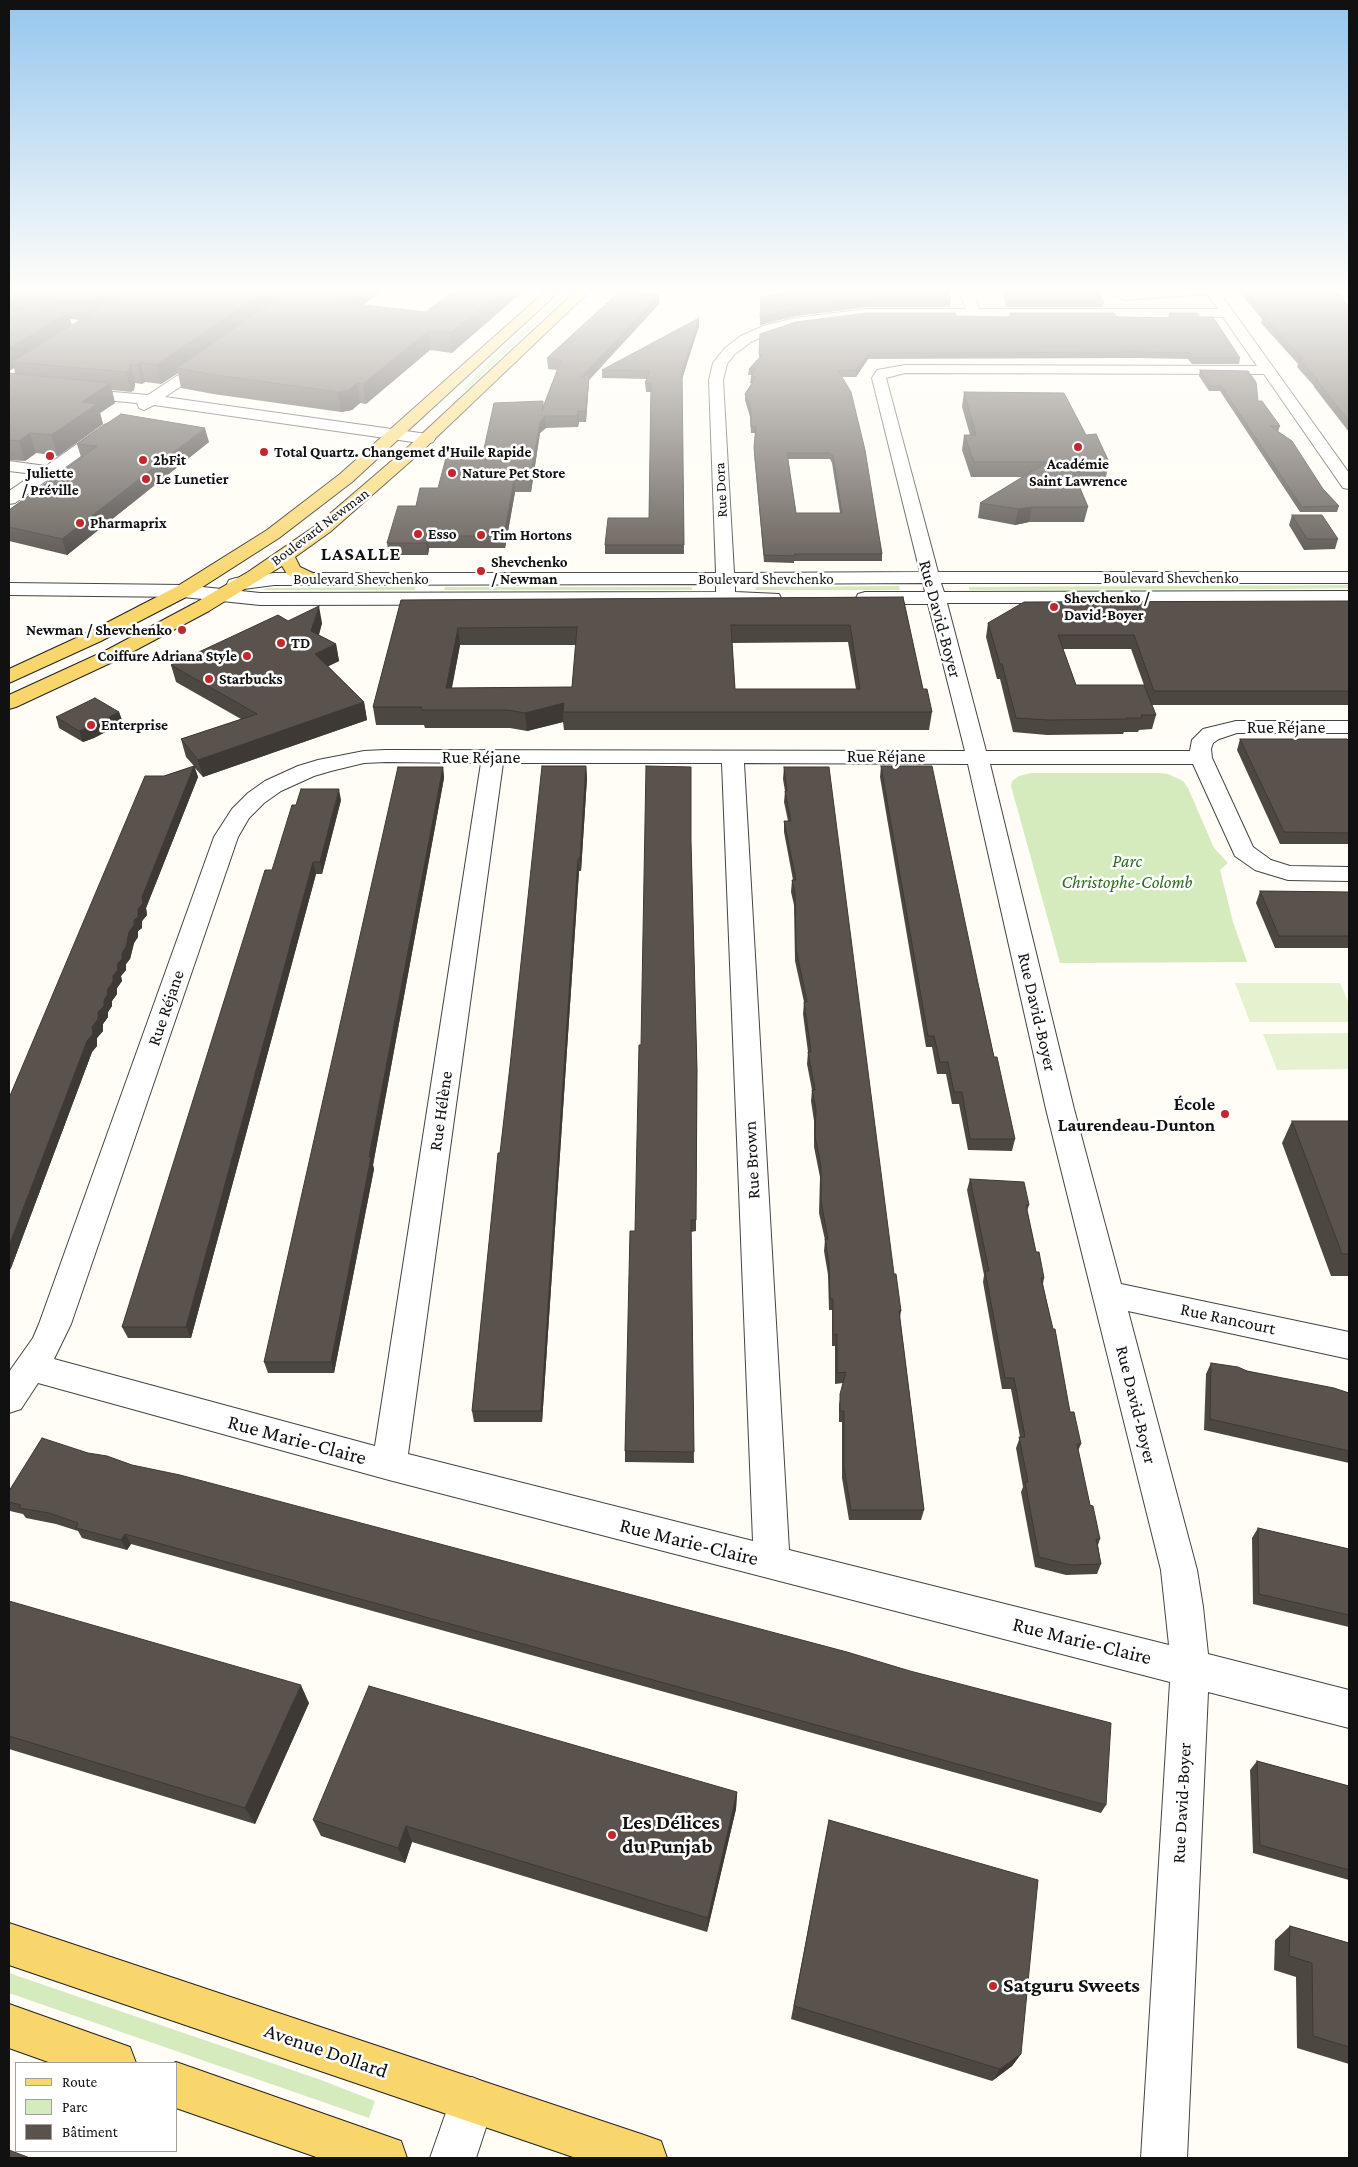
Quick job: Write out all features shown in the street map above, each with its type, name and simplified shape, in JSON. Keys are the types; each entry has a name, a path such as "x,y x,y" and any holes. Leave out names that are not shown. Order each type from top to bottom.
{"main road":[{"name":"Boulevard Newman","path":"9,677 94,637 183,590 253,547 346,478 444,389"},
{"name":"Boulevard Newman","path":"9,703 112,655 244,583 344,511 479,389"},
{"path":"285,555 293,570 310,580"},
{"name":"Avenue Dollard","path":"9,1944 644,2158"},
{"path":"9,2026 111,2062"},
{"path":"178,2086 384,2158"}],"street":[{"path":"74,389 427,438"},
{"path":"9,499 167,389"},
{"name":"Rue Dora","path":"716,389 726,598"},
{"name":"Rue David-Boyer","path":"882,389 977,758 1060,1109 1179,1570 1185,1607 1190,1668 1164,2158"},
{"path":"1282,389 1348,480"},
{"path":"9,466 49,471"},
{"name":"Boulevard Shevchenko","path":"845,598 932,588 1349,576"},
{"name":"Boulevard Shevchenko","path":"183,590 274,579 725,579 932,588 1349,597"},
{"name":"Boulevard Shevchenko","path":"9,589 183,590 260,599 792,598"},
{"name":"Rue Réjane","path":"9,1399 45,1346 55,1324 226,837 240,814 256,798 273,786 306,771 343,760 386,756 1201,758 1200,749 1204,740 1217,732 1236,727 1349,727"},
{"name":"Rue Hélène","path":"389,1466 493,757"},
{"name":"Rue Brown","path":"733,757 772,1564"},
{"path":"1201,758 1243,851 1263,865 1288,873 1349,874"},
{"name":"Rue Rancourt","path":"1108,1294 1349,1345"},
{"name":"Rue Marie-Claire","path":"31,1367 389,1466 1349,1709"},
{"path":"453,2158 472,2100"}],"green space":[{"path":"1349,585 1349,588 1274,589 969,590 969,587"},
{"path":"899,586 900,590 756,590 755,587"},
{"path":"416,587 414,590 264,590 266,588"},
{"path":"445,587 692,587 692,590 444,590"},
{"name":"Parc Christophe-Colomb","path":"1031,773 1159,773 1168,774 1183,781 1188,788 1214,848 1228,863 1220,870 1233,922 1247,962 1060,963 1011,786 1012,781 1019,776"},
{"path":"1235,983 1340,983 1349,1004 1349,1022 1250,1022"},
{"path":"1349,1033 1349,1069 1277,1070 1263,1034"},
{"path":"9,1973 321,2080 375,2101 369,2118 9,1993"}],"building":[{"path":"9,389 101,389 82,402 97,404 51,435 30,433 19,441 9,440"},
{"path":"317,389 349,389 338,392"},
{"path":"550,389 588,389 586,411 578,411 577,416 545,416 540,422 530,480 514,480 504,536 428,536 426,543 387,543 398,506 416,506 420,488 438,488 446,458 482,458 494,403 543,401 542,411"},
{"path":"651,389 682,389 684,545 605,545 608,518 649,518"},
{"path":"748,389 849,389 865,450 882,554 764,555 754,447 756,427 751,427 751,410 745,394","holes":["787,453 830,453 833,456 842,513 796,513"]},
{"path":"1223,389 1257,389 1258,401 1262,401 1280,426 1270,426 1292,441 1323,489 1339,506 1302,507"},
{"path":"1323,389 1349,389 1349,421"},
{"path":"964,392 1064,393 1086,435 1096,434 1109,462 1069,462 1088,507 1032,507 1018,509 980,503 1047,462 974,462 964,435 976,435"},
{"path":"121,414 205,428 62,539 9,527 9,510 97,446 77,444"},
{"path":"1292,515 1322,515 1338,539 1307,539"},
{"path":"903,597 923,689 927,689 932,712 563,712 564,703 525,713 508,710 422,710 421,707 373,707 401,600","holes":["731,625 850,625 860,689 735,689","577,627 572,687 446,688 458,628"]},
{"path":"1349,601 1349,691 1154,691 1134,635 1058,635 1076,685 1144,685 1156,715 1141,715 1142,718 1127,719 1050,720 1016,718 1002,664 1000,664 988,623 1024,602"},
{"path":"319,606 311,631 336,644 315,654 364,702 198,760 181,739 257,714 171,665 278,615 288,621"},
{"path":"95,698 119,712 79,731 56,717"},
{"path":"1240,739 1347,739 1349,741 1349,833 1284,832"},
{"path":"194,766 142,897 143,903 138,909 138,917 134,920 134,925 129,932 126,947 122,953 122,959 117,964 118,970 107,990 108,994 104,1000 104,1006 98,1012 98,1019 92,1027 93,1034 87,1041 9,1246 9,1098 145,776 164,776"},
{"path":"542,766 586,766 580,859 578,859 541,1411 472,1411 498,1153 500,1153 510,1066"},
{"path":"646,766 691,767 697,1070 696,1220 691,1220 694,1452 625,1451 630,1231 635,1231 639,1045 641,1045"},
{"path":"881,766 932,766 994,1057 997,1057 1015,1139 970,1139 962,1092 954,1092 948,1062 940,1062 934,1036 928,1036"},
{"path":"398,767 443,767 331,1362 264,1362"},
{"path":"784,767 829,767 894,1274 896,1274 901,1311 899,1311 924,1510 851,1510 844,1467 844,1411 840,1411 840,1394 846,1372 837,1373 837,1334 833,1335 833,1299 830,1299 829,1264 825,1239 828,1239 821,1201 821,1166 815,1136 816,1109 812,1090 815,1090 808,1052 811,1052 804,1002 807,1002 796,949 795,893 792,880 796,880 784,821 791,821 785,791 787,791"},
{"path":"301,789 339,789 320,862 313,862 186,1327 122,1327 265,870 272,870 292,805 296,805"},
{"path":"1260,891 1349,892 1349,936 1279,936"},
{"path":"1292,1121 1349,1121 1349,1254 1342,1254"},
{"path":"970,1179 1024,1182 1029,1205 1026,1205 1036,1252 1039,1252 1044,1278 1041,1278 1053,1329 1055,1329 1070,1412 1074,1412 1081,1444 1077,1444 1090,1505 1093,1506 1100,1539 1096,1539 1101,1564 1071,1565 1039,1557 1019,1437 1025,1437 1014,1378 1005,1378 985,1271 989,1271"},
{"path":"1211,1363 1238,1367 1247,1371 1334,1388 1349,1393 1349,1451 1210,1419"},
{"path":"42,1438 132,1465 180,1475 1111,1723 1106,1805 125,1534 121,1540 76,1528 78,1523 49,1513 19,1508 21,1505 9,1502 9,1491"},
{"path":"1258,1528 1349,1549 1349,1615 1259,1594"},
{"path":"9,1601 301,1685 245,1808 9,1736"},
{"path":"369,1686 737,1792 708,1918 406,1826 398,1848 313,1820"},
{"path":"1257,1761 1349,1786 1349,1870 1260,1845"},
{"path":"829,1820 1038,1880 1021,2054 1000,2069 794,2006"},
{"path":"1290,1926 1349,1943 1349,2047 1313,2036 1312,1963 1289,1956"},
{"path":"9,2150 30,2158 9,2158"}],"place":[{"name":"Académie Saint Lawrence","path":"1078,447"},
{"name":"Total Quartz. Changemet d'Huile Rapide","path":"264,452"},
{"name":"Juliette / Préville","path":"50,456"},
{"name":"2bFit","path":"143,460"},
{"name":"Nature Pet Store","path":"452,473"},
{"name":"Le Lunetier","path":"146,479"},
{"name":"Pharmaprix","path":"80,523"},
{"name":"Esso","path":"418,534"},
{"name":"Tim Hortons","path":"481,535"},
{"name":"Shevchenko / Newman","path":"481,571"},
{"name":"Shevchenko / David-Boyer","path":"1054,607"},
{"name":"Newman / Shevchenko","path":"182,630"},
{"name":"TD","path":"281,643"},
{"name":"Coiffure Adriana Style","path":"247,656"},
{"name":"Starbucks","path":"209,679"},
{"name":"Enterprise","path":"91,725"},
{"name":"École Laurendeau-Dunton","path":"1225,1114"},
{"name":"Les Délices du Punjab","path":"612,1835"},
{"name":"Satguru Sweets","path":"993,1986"}],"district":[{"name":"LASALLE","path":"361,554"}]}
